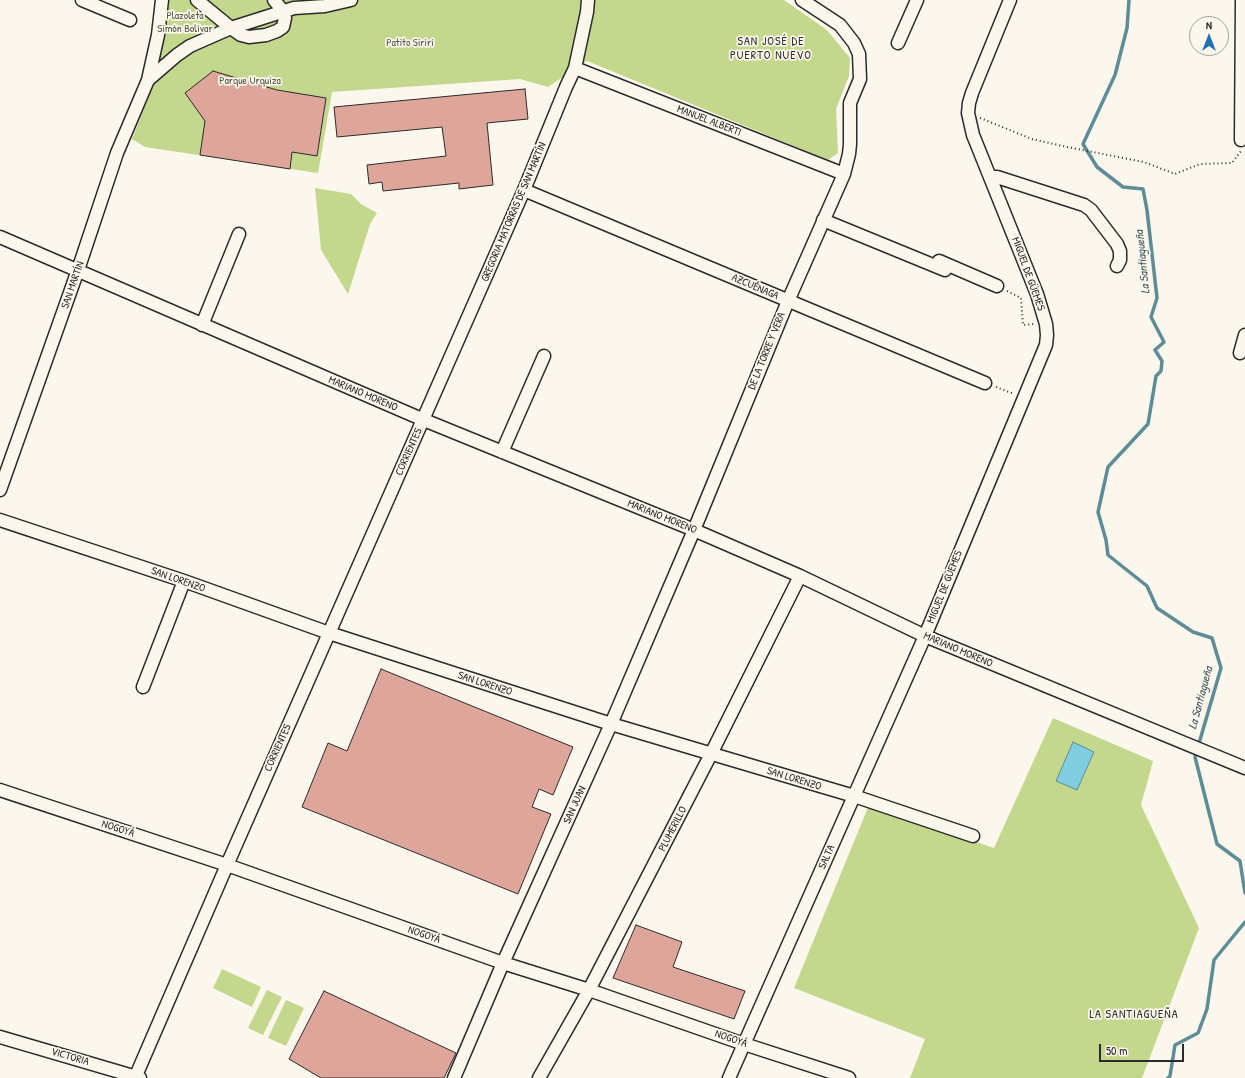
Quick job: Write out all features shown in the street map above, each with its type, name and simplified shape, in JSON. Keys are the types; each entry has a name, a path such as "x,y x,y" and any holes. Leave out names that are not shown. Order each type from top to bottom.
{"street":[{"path":"82,0 130,20"},
{"name":"SAN MARTÍN","path":"0,490 78,270 117,153 148,80 158,36 162,0"},
{"path":"197,0 231,28 241,35 249,37 266,35 283,27 285,18 283,11 274,0"},
{"path":"148,80 190,46 231,28 283,11 308,6 325,6 351,0"},
{"name":"GREGORIA MATORRAS DE SAN MARTÍN","path":"424,420 524,190 575,68 587,12 588,0"},
{"name":"DE LA TORRE Y VERA","path":"694,530 788,301 844,174 849,154 850,103 860,79 859,54 854,43 840,26 802,0"},
{"path":"898,43 917,0"},
{"name":"MIGUEL DE GÜEMES","path":"924,636 1046,345 1046,324 1037,294 973,135 968,113 972,93 1010,0"},
{"path":"1242,0 1242,144"},
{"name":"MANUEL ALBERTI","path":"575,68 844,174"},
{"path":"990,177 997,177 1084,205 1091,210 1117,244 1120,251 1120,260 1117,266"},
{"name":"AZCUÉNAGA","path":"524,190 985,383"},
{"path":"823,220 945,270"},
{"path":"202,325 239,234"},
{"name":"MARIANO MORENO","path":"0,237 424,420 694,530 800,576 924,636 1245,768"},
{"path":"907,254 931,257 997,286"},
{"path":"1240,352 1245,335"},
{"path":"502,452 544,356"},
{"name":"CORRIENTES","path":"137,1078 227,865 424,420"},
{"name":"SAN LORENZO","path":"0,520 329,633 612,724 854,796 973,836"},
{"name":"SAN JUAN","path":"454,1078 503,963 612,724 694,530"},
{"name":"PLUMERILLO","path":"539,1078 589,990 711,754 800,576"},
{"path":"143,687 184,582"},
{"name":"SALTA","path":"728,1078 924,636"},
{"name":"NOGOYÁ","path":"0,790 227,865 503,963 589,990 744,1044 849,1078"},
{"name":"VICTORIA","path":"0,1037 137,1078"}],"path":[{"path":"968,113 1032,139 1067,148 1144,162 1175,174 1200,164 1232,163 1242,144"},
{"path":"997,286 1021,298 1023,325 1046,324"},
{"path":"985,383 1023,398"}],"green space":[{"name":"Parque Urquiza","path":"169,0 784,0 827,30 850,58 849,76 836,109 838,153 828,160 587,61 548,87 520,79 332,92 318,173 145,147 132,139 148,98 163,43"},
{"path":"315,188 351,194 361,204 377,213 370,224 348,294 321,250"},
{"path":"1053,718 1153,761 1141,805 1199,928 1142,1078 910,1078 925,1039 794,988 869,805 994,848"},
{"path":"222,969 261,987 252,1007 213,988"},
{"path":"267,990 282,997 263,1035 248,1028"},
{"path":"286,1000 304,1008 286,1046 268,1038"}],"water":[{"path":"1073,742 1094,752 1077,790 1056,781"}],"building":[{"path":"213,71 277,90 326,98 317,156 292,152 290,169 200,155 205,121 185,93"},
{"path":"525,89 528,119 487,123 493,185 459,189 459,183 383,191 382,182 369,184 367,165 446,156 442,127 337,137 334,107"},
{"path":"381,669 573,747 553,795 539,789 532,807 551,814 518,894 302,807 328,743 347,751"},
{"path":"636,925 682,942 673,967 745,991 734,1019 613,978"},
{"path":"324,991 456,1053 444,1078 321,1078 289,1059"}],"waterway":[{"name":"La Santiagueña","path":"1129,0 1127,28 1115,75 1083,144 1097,167 1123,187 1143,189 1147,210 1157,298 1151,317 1164,342 1155,350 1162,361 1161,371 1156,376 1148,424 1108,467 1098,512 1106,540 1108,555 1147,586 1157,608 1193,632 1212,638 1221,668 1195,757 1217,844 1240,861 1245,893"},
{"name":"La Santiagueña","path":"1168,1078 1170,1076 1175,1045 1198,1033 1207,1009 1214,960 1245,922"}],"district":[{"name":"SAN JOSÉ DE PUERTO NUEVO","path":"771,49"},
{"name":"LA SANTIAGUEÑA","path":"1134,1015"}],"park label":[{"name":"Plazoleta Simón Bolívar","path":"185,22"},
{"name":"Patito Sirirí","path":"410,43"}]}
